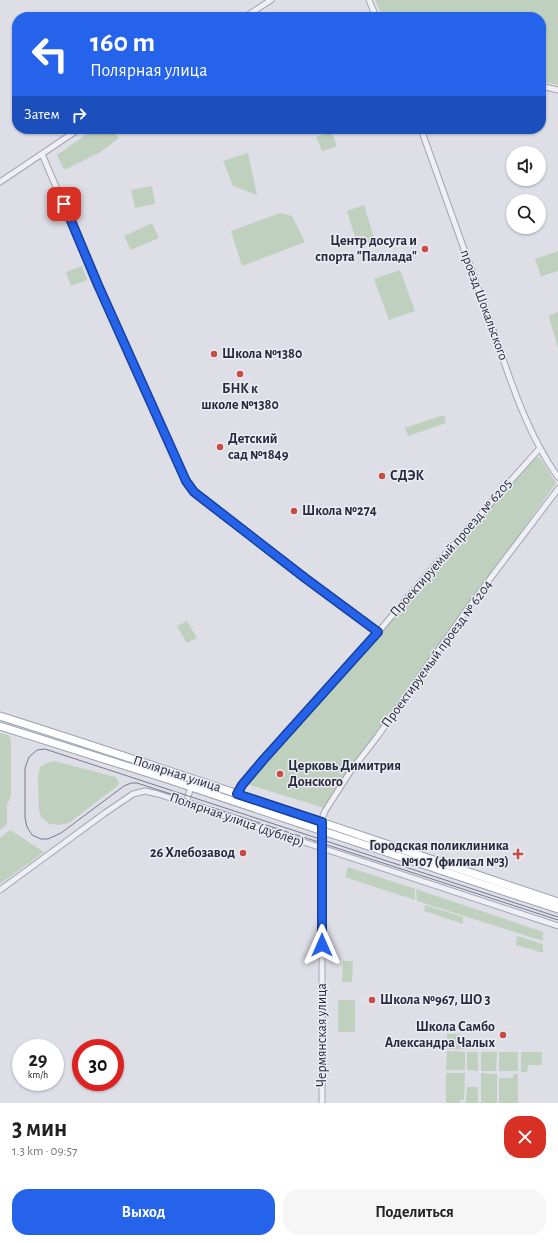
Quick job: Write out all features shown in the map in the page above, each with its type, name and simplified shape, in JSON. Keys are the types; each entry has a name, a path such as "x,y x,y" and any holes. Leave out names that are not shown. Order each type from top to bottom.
{"main road":[{"name":"Полярная улица","path":"0,716 322,822 558,902"},
{"name":"Полярная улица","path":"0,726 558,909"}],"street":[{"path":"253,12 271,0"},
{"path":"369,0 374,12"},
{"path":"546,87 558,90"},
{"path":"0,182 72,134"},
{"name":"проезд Шокальского","path":"423,134 507,370 528,424 540,448 558,477"},
{"path":"42,154 110,312 186,481 194,492 378,632"},
{"name":"Проектируемый проезд № 6205","path":"237,794 242,785 264,759 540,448"},
{"name":"Проектируемый проезд № 6204","path":"322,822 325,811 350,772 377,738 471,604 558,489"},
{"path":"186,803 191,788"},
{"name":"Полярная улица (дублёр)","path":"0,890 105,813 133,794 145,791 186,803 558,926"},
{"name":"Чермянская улица","path":"322,822 322,1103"}],"green space":[{"path":"375,0 558,0 558,85 546,82 546,12 381,12"},
{"path":"87,134 116,134 119,138 99,153 64,170 57,155"},
{"path":"324,134 332,134 337,146 322,151 316,137"},
{"path":"248,153 257,195 233,186 223,161"},
{"path":"152,186 155,204 135,208 131,190"},
{"path":"364,205 375,241 358,247 347,211"},
{"path":"280,213 292,216 305,242 242,266 231,231"},
{"path":"152,223 159,238 131,250 124,236"},
{"path":"558,251 558,271 541,276 535,259"},
{"path":"82,266 87,280 71,286 66,272"},
{"path":"400,270 415,311 389,320 374,279"},
{"path":"558,312 558,348 549,317 550,315"},
{"path":"444,415 446,423 408,436 405,428"},
{"path":"538,457 541,459 556,483 324,808 250,785 248,781 535,458"},
{"path":"187,621 197,638 187,643 177,626"},
{"path":"0,733 8,735 11,739 11,796 7,805 7,824 0,830"},
{"path":"54,761 115,777 119,783 116,787 69,823 59,825 50,824 41,817 39,810 38,776 40,767"},
{"path":"10,830 44,852 0,884 0,838"},
{"path":"348,867 415,889 415,900 345,877"},
{"path":"416,889 543,932 543,941 417,901"},
{"path":"425,905 463,917 463,924 424,911"},
{"path":"517,936 543,944 543,953 516,945"},
{"path":"343,961 353,961 352,982 342,982"},
{"path":"338,1000 355,1000 355,1032 338,1032"},
{"path":"447,1034 459,1034 459,1046 465,1046 465,1049 447,1049"},
{"path":"447,1051 465,1052 465,1070 446,1070"},
{"path":"467,1052 478,1052 478,1071 467,1070"},
{"path":"481,1052 497,1052 496,1071 481,1071"},
{"path":"499,1052 518,1052 518,1071 499,1071"},
{"path":"521,1052 542,1052 542,1065 528,1065 527,1072 521,1072"},
{"path":"446,1073 465,1073 464,1100 460,1100 460,1103 446,1103"},
{"path":"481,1073 497,1074 497,1103 481,1103"},
{"path":"513,1074 518,1074 518,1103 499,1103 499,1078 513,1078"},
{"path":"467,1087 478,1087 478,1103 466,1103"}],"tram line":[{"path":"558,917 45,749 37,750 29,757 25,768 25,818 27,827 32,835 41,839 48,839 61,833 124,786 131,783 137,783 558,920"}],"place":[{"name":"Центр досуга и спорта \"Паллада\"","path":"425,249"},
{"name":"Школа №1380","path":"214,354"},
{"name":"БНК к школе №1380","path":"240,374"},
{"name":"Детский сад №1849","path":"220,447"},
{"name":"СДЭК","path":"382,476"},
{"name":"Школа №274","path":"294,511"},
{"name":"Церковь Димитрия Донского","path":"280,774"},
{"name":"26 Хлебозавод","path":"243,853"},
{"name":"Городская поликлиника №107 (филиал №3)","path":"518,854"},
{"name":"Школа №967, ШО 3","path":"372,1000"},
{"name":"Школа Самбо Александра Чалых","path":"503,1035"}],"route":[{"path":"64,204 147,396 186,481 194,492 305,578 378,632 264,759 242,785 237,794 322,822 322,945"}]}
